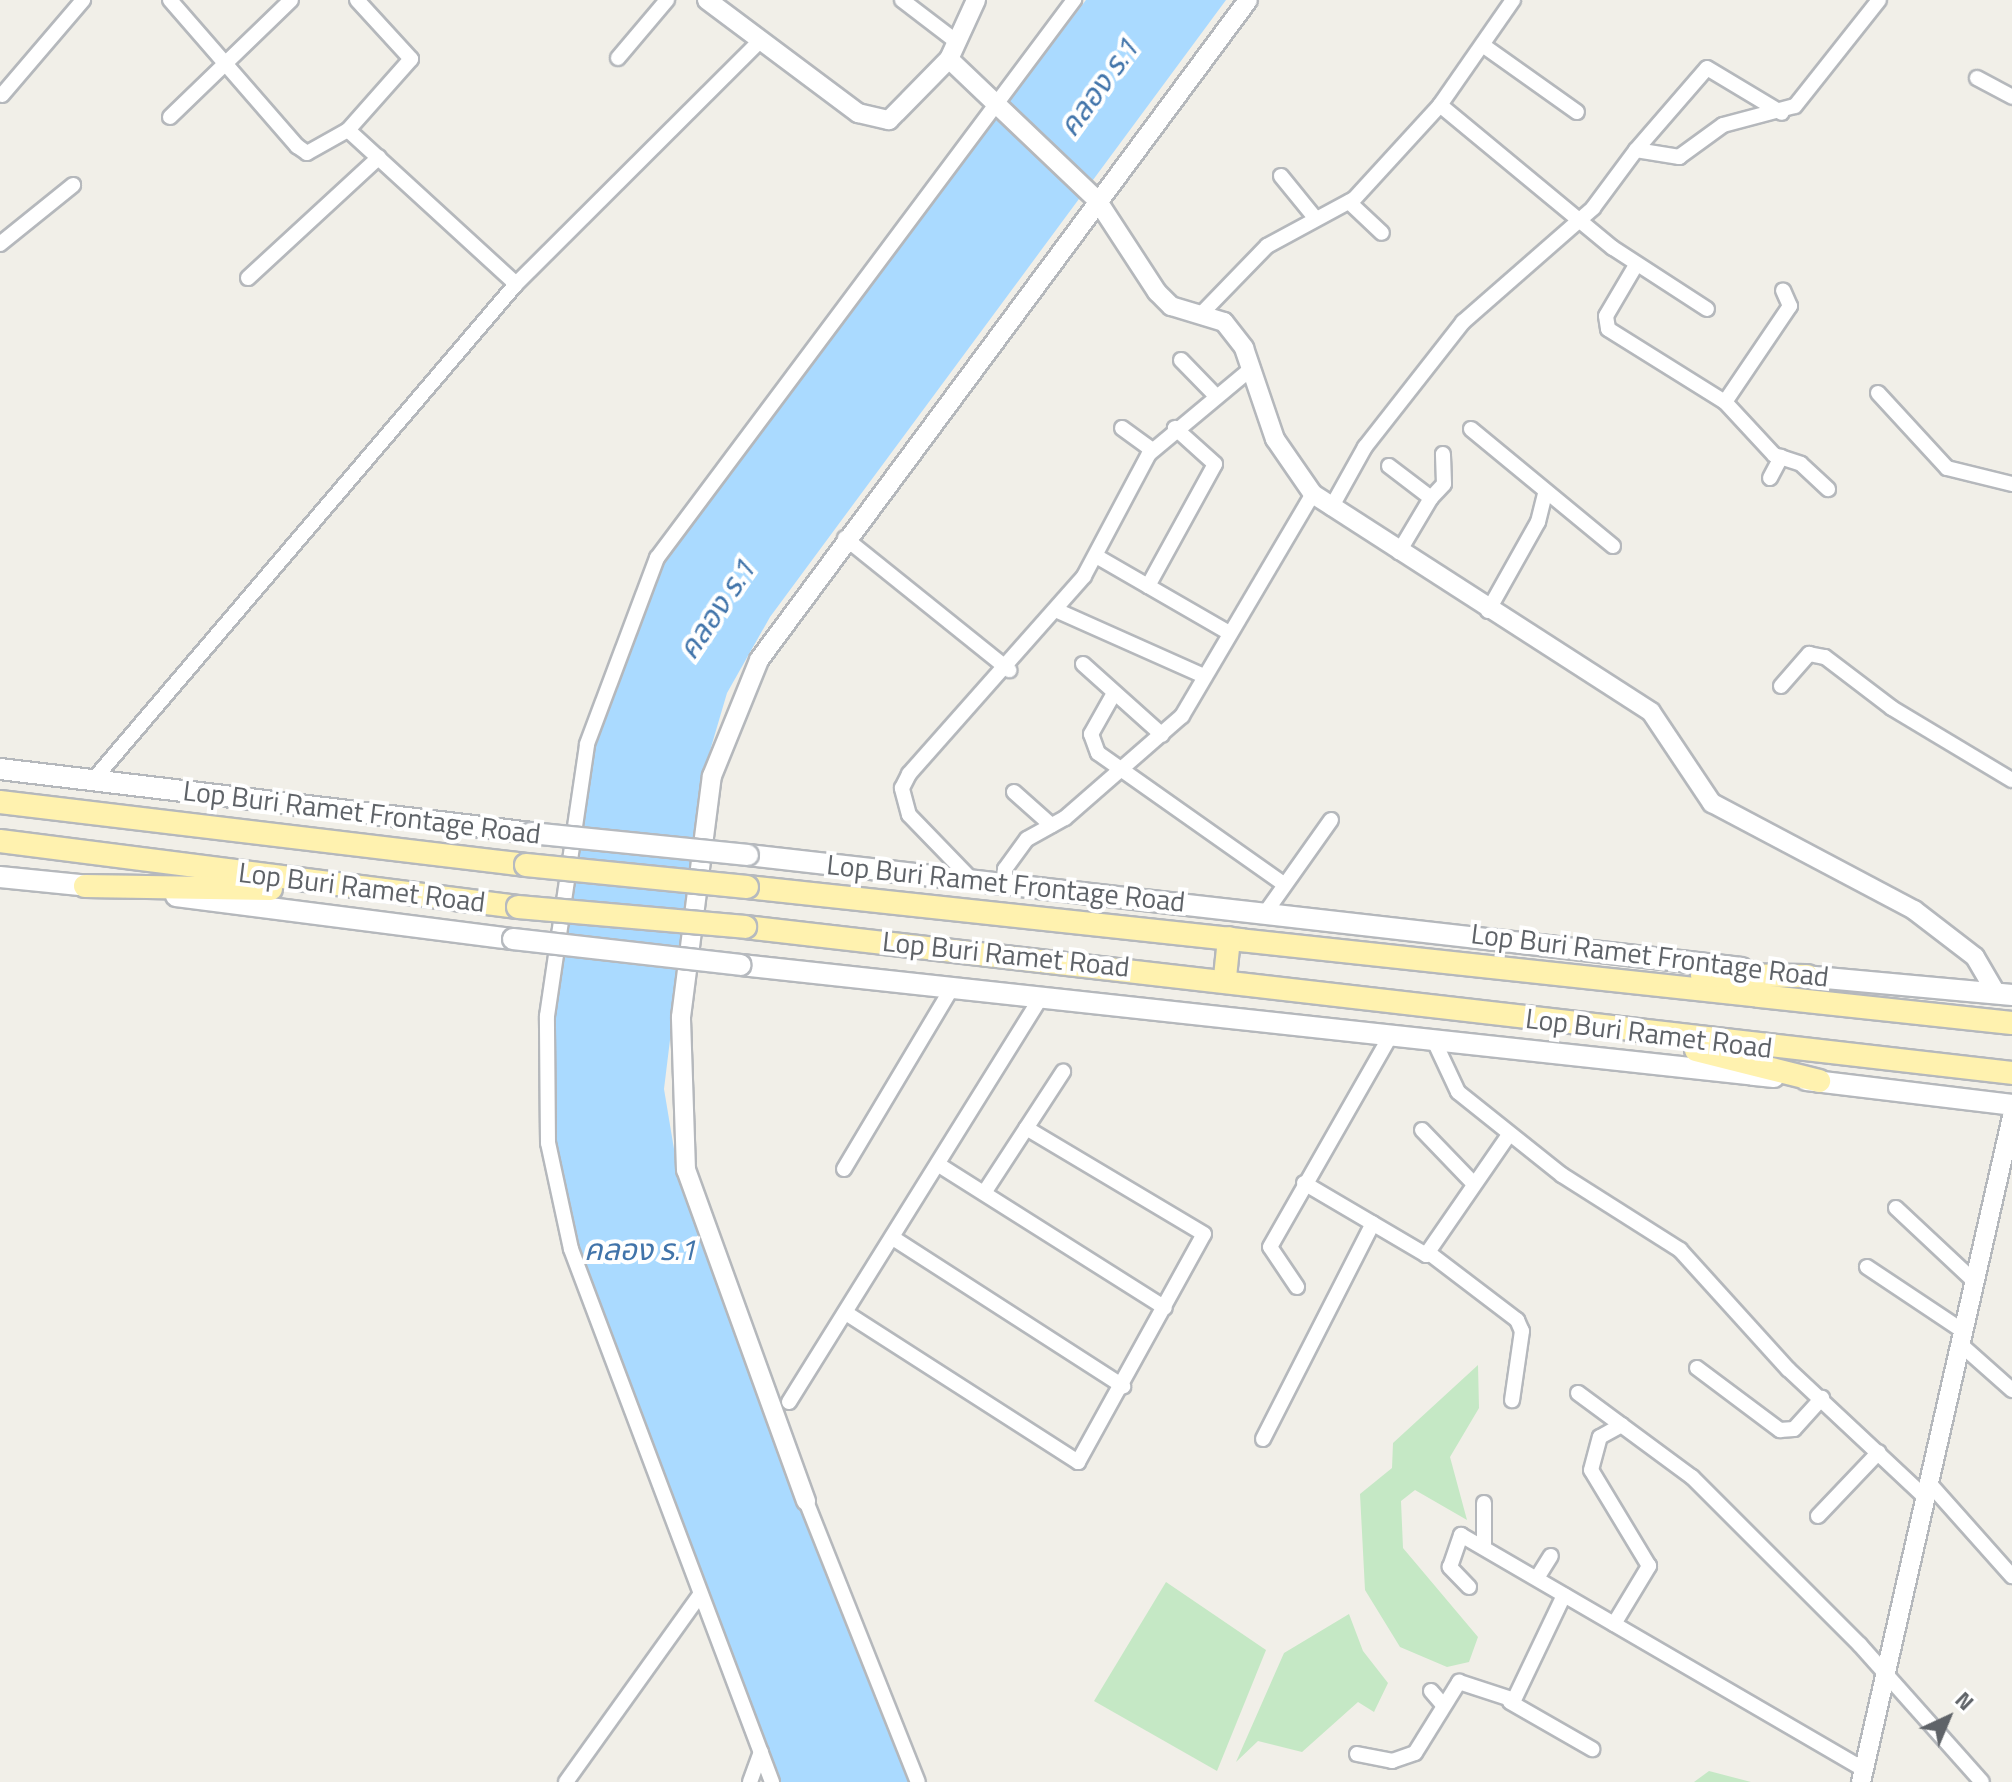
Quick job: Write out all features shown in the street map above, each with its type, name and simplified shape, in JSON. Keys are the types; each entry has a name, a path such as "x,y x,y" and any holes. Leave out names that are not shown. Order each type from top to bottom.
{"main road":[{"name":"Lop Buri Ramet Frontage Road","path":"0,769 1006,887 1268,909 1807,976 2004,994"},
{"name":"Lop Buri Ramet Road","path":"0,802 526,865 1577,973 2012,1023"},
{"path":"145,856 150,820"},
{"name":"Lop Buri Ramet Road","path":"0,841 145,856 348,890 1225,977 1612,1030 2012,1073"},
{"path":"0,877 513,939 1042,996 1388,1040 1819,1081 2012,1105"},
{"path":"85,886 348,890"},
{"path":"1225,977 1229,938"},
{"path":"1577,973 1807,976"},
{"path":"1612,1030 1819,1081"}],"street":[{"path":"2,95 83,0"},
{"path":"170,0 224,67 307,153 348,130 411,59 357,0"},
{"path":"170,117 291,0"},
{"path":"618,58 667,0"},
{"path":"707,0 759,42 858,113 889,120 953,51 976,0"},
{"path":"902,0 999,103 1097,200 1157,292 1171,306 1205,310 1224,322 1252,368 1275,439 1313,494 1488,611 1651,712 1712,803 1914,910 1975,957 2004,994"},
{"path":"772,1782 571,1249 548,1143 547,1016 587,744 657,558 1074,0"},
{"path":"918,1782 806,1501 686,1170 681,1017 712,776 759,660 845,538 1248,0"},
{"path":"1205,310 1255,256 1349,202 1440,105 1484,46 1513,0"},
{"path":"1636,150 1670,159 1723,125 1782,113 1803,98 1879,0"},
{"path":"95,778 516,284 759,42"},
{"path":"1484,46 1577,112"},
{"path":"1331,508 1365,447 1463,322 1576,219 1707,68 1782,113"},
{"path":"1977,78 2012,97"},
{"path":"1440,105 1636,265 1707,309"},
{"path":"348,130 516,284"},
{"path":"248,278 379,157"},
{"path":"1281,176 1316,219"},
{"path":"0,244 73,185"},
{"path":"1349,202 1382,233"},
{"path":"1636,265 1606,316 1608,329 1725,402 1781,457 1819,476 1828,489"},
{"path":"1725,402 1790,306 1783,290"},
{"path":"1181,360 1215,395"},
{"path":"973,881 909,815 902,788 1058,611 1096,556 1152,450 1215,395 1252,368"},
{"path":"1878,393 1947,468 2012,484"},
{"path":"1122,428 1152,450"},
{"path":"1148,586 1215,464 1175,428"},
{"path":"1471,429 1613,546"},
{"path":"1399,552 1431,498 1444,484 1443,454"},
{"path":"1770,478 1781,457"},
{"path":"1389,466 1431,498"},
{"path":"1488,611 1538,522 1545,493"},
{"path":"1006,887 1005,869 1018,849 1123,770 1162,735 1204,676 1226,631 1313,494"},
{"path":"845,538 1009,670"},
{"path":"1096,556 1226,631"},
{"path":"1058,611 1204,676"},
{"path":"1781,686 1809,654 1825,657 1879,699 2012,780"},
{"path":"1083,664 1113,695 1162,735"},
{"path":"1113,695 1091,734 1098,753 1281,882"},
{"path":"1014,792 1051,825"},
{"path":"1268,909 1281,882 1331,820"},
{"path":"844,1169 952,988"},
{"path":"789,1402 1042,996"},
{"path":"1297,1287 1270,1247 1388,1040"},
{"path":"1436,1045 1445,1079 1508,1136 1680,1250 1822,1398 1879,1452 1928,1490 2012,1576"},
{"path":"984,1193 1063,1072"},
{"path":"1469,1587 1450,1567 1454,1544 1461,1535 1484,1545 1862,1776 1928,1490 1972,1279 2012,1117"},
{"path":"846,1313 1078,1462 1123,1386 1204,1234 1026,1128"},
{"path":"1422,1130 1472,1182"},
{"path":"1429,1253 1472,1182 1508,1136"},
{"path":"939,1165 1165,1308"},
{"path":"1304,1183 1429,1253 1517,1320 1522,1331 1512,1400"},
{"path":"1896,1208 1972,1279"},
{"path":"1263,1439 1373,1223"},
{"path":"893,1238 1123,1386"},
{"path":"1867,1267 1960,1336 2012,1390"},
{"path":"1697,1368 1780,1430 1794,1429 1822,1398"},
{"path":"1578,1393 1692,1477 1982,1782"},
{"path":"1614,1624 1649,1566 1591,1470 1600,1437 1622,1425"},
{"path":"1818,1516 1879,1452"},
{"path":"1484,1503 1484,1545"},
{"path":"1537,1578 1551,1556"},
{"path":"566,1782 700,1595"},
{"path":"1510,1702 1564,1595"},
{"path":"1357,1754 1404,1760 1464,1681 1510,1702 1592,1749"},
{"path":"1431,1691 1443,1705"},
{"path":"750,1782 761,1752"}],"green space":[{"path":"1478,1365 1479,1408 1450,1457 1467,1520 1415,1490 1401,1501 1403,1548 1478,1637 1469,1662 1447,1667 1400,1647 1365,1590 1360,1494 1392,1468 1393,1443"},
{"path":"1166,1582 1266,1650 1217,1771 1094,1701"},
{"path":"1349,1614 1363,1651 1388,1683 1374,1712 1358,1702 1302,1752 1258,1741 1236,1762 1284,1653"},
{"path":"1709,1771 1751,1782 1694,1782"}],"water":[{"name":"คลอง ร.1","path":"1086,0 1226,0 770,617 727,693 702,778 664,1089 677,1167 911,1782 780,1782 574,1243 553,1142 550,1022 590,744 656,576 700,508"}]}
